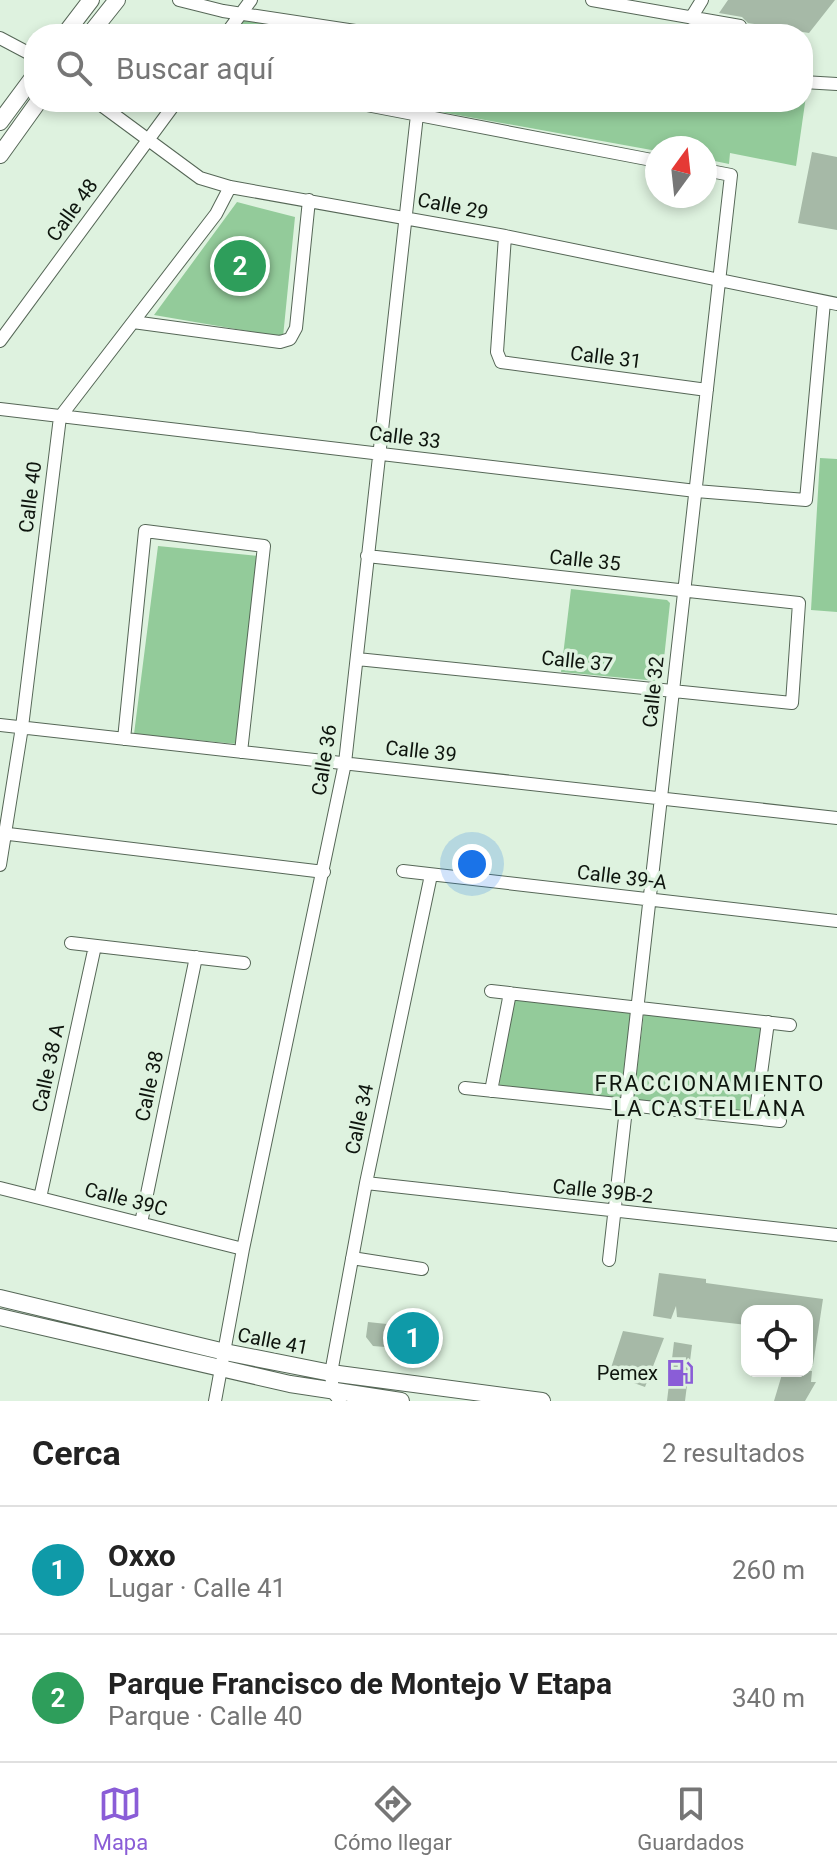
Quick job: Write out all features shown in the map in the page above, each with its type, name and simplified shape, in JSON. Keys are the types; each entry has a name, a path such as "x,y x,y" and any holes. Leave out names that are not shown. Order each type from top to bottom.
{"main road":[{"path":"73,24 91,0"},
{"path":"98,24 117,0"},
{"path":"0,122 24,90"},
{"path":"0,155 31,112"},
{"name":"Calle 41","path":"0,1298 223,1361 337,1397 401,1401"},
{"name":"Calle 41","path":"0,1317 223,1361 542,1401"}],"street":[{"path":"179,0 315,24"},
{"path":"233,24 251,0"},
{"path":"592,0 728,24"},
{"path":"691,18 702,0"},
{"path":"0,38 24,51"},
{"path":"813,83 837,84"},
{"name":"Calle 29","path":"110,112 200,178 230,187 505,236 719,283 831,303"},
{"name":"Calle 48","path":"0,341 169,112"},
{"path":"402,112 645,159"},
{"name":"Calle 36","path":"215,1401 243,1249 345,763 417,115"},
{"name":"Calle 32","path":"609,1260 731,175 717,172"},
{"path":"60,417 216,214 230,187"},
{"path":"133,322 280,342 290,339 296,328 309,200"},
{"name":"Calle 31","path":"505,236 497,352 501,362 707,390"},
{"name":"Calle 33","path":"0,409 696,491 806,500 831,303"},
{"name":"Calle 40","path":"0,865 22,727 60,417"},
{"path":"124,739 145,531 264,546 241,752"},
{"name":"Calle 35","path":"367,556 799,603 792,703"},
{"name":"Calle 37","path":"357,659 792,703"},
{"name":"Calle 39","path":"0,725 662,796 837,818"},
{"path":"3,833 324,872"},
{"name":"Calle 39-A","path":"403,871 837,921"},
{"name":"Calle 34","path":"337,1397 331,1373 366,1183 431,875"},
{"path":"71,943 244,963"},
{"name":"Calle 38 A","path":"40,1198 95,946"},
{"name":"Calle 38","path":"141,1223 196,957"},
{"path":"491,991 790,1025"},
{"path":"491,1091 510,993"},
{"path":"755,1118 768,1022"},
{"path":"465,1088 780,1121"},
{"name":"Calle 39B-2","path":"366,1183 615,1213 837,1235"},
{"name":"Calle 39C","path":"0,1188 243,1249"},
{"path":"352,1258 422,1269"}],"green space":[{"path":"243,14 302,24 236,24"},
{"path":"441,112 804,112 796,166 730,153 729,164 717,162 717,136 645,136 645,149"},
{"path":"237,202 295,217 283,337 154,315"},
{"path":"820,458 837,459 837,612 811,610"},
{"path":"158,546 259,556 237,744 134,734"},
{"path":"571,589 667,600 670,603 662,677 657,681 561,672"},
{"path":"514,999 631,1011 620,1099 499,1086"},
{"path":"644,1012 763,1026 751,1116 633,1103"}],"building":[{"path":"728,0 835,0 813,28 813,24 754,24 742,17 719,13"},
{"path":"812,152 837,157 837,230 798,223"},
{"path":"659,1273 706,1279 706,1283 823,1299 813,1365 813,1305 741,1305 741,1324 677,1317 676,1306 671,1319 653,1316"},
{"path":"368,1322 424,1328 421,1350 373,1346 366,1337"},
{"path":"623,1331 664,1338 645,1387 609,1374"},
{"name":"Pemex","path":"674,1342 692,1345 685,1401 667,1401"},
{"path":"781,1377 811,1377 811,1382 816,1382 805,1401 774,1401"}],"place":[{"name":"Parque Francisco de Montejo V Etapa","path":"240,266"},
{"name":"Oxxo","path":"413,1338"},
{"name":"Pemex","path":"680,1373"}],"district":[{"name":"FRACCIONAMIENTO LA CASTELLANA","path":"710,1096"}]}
